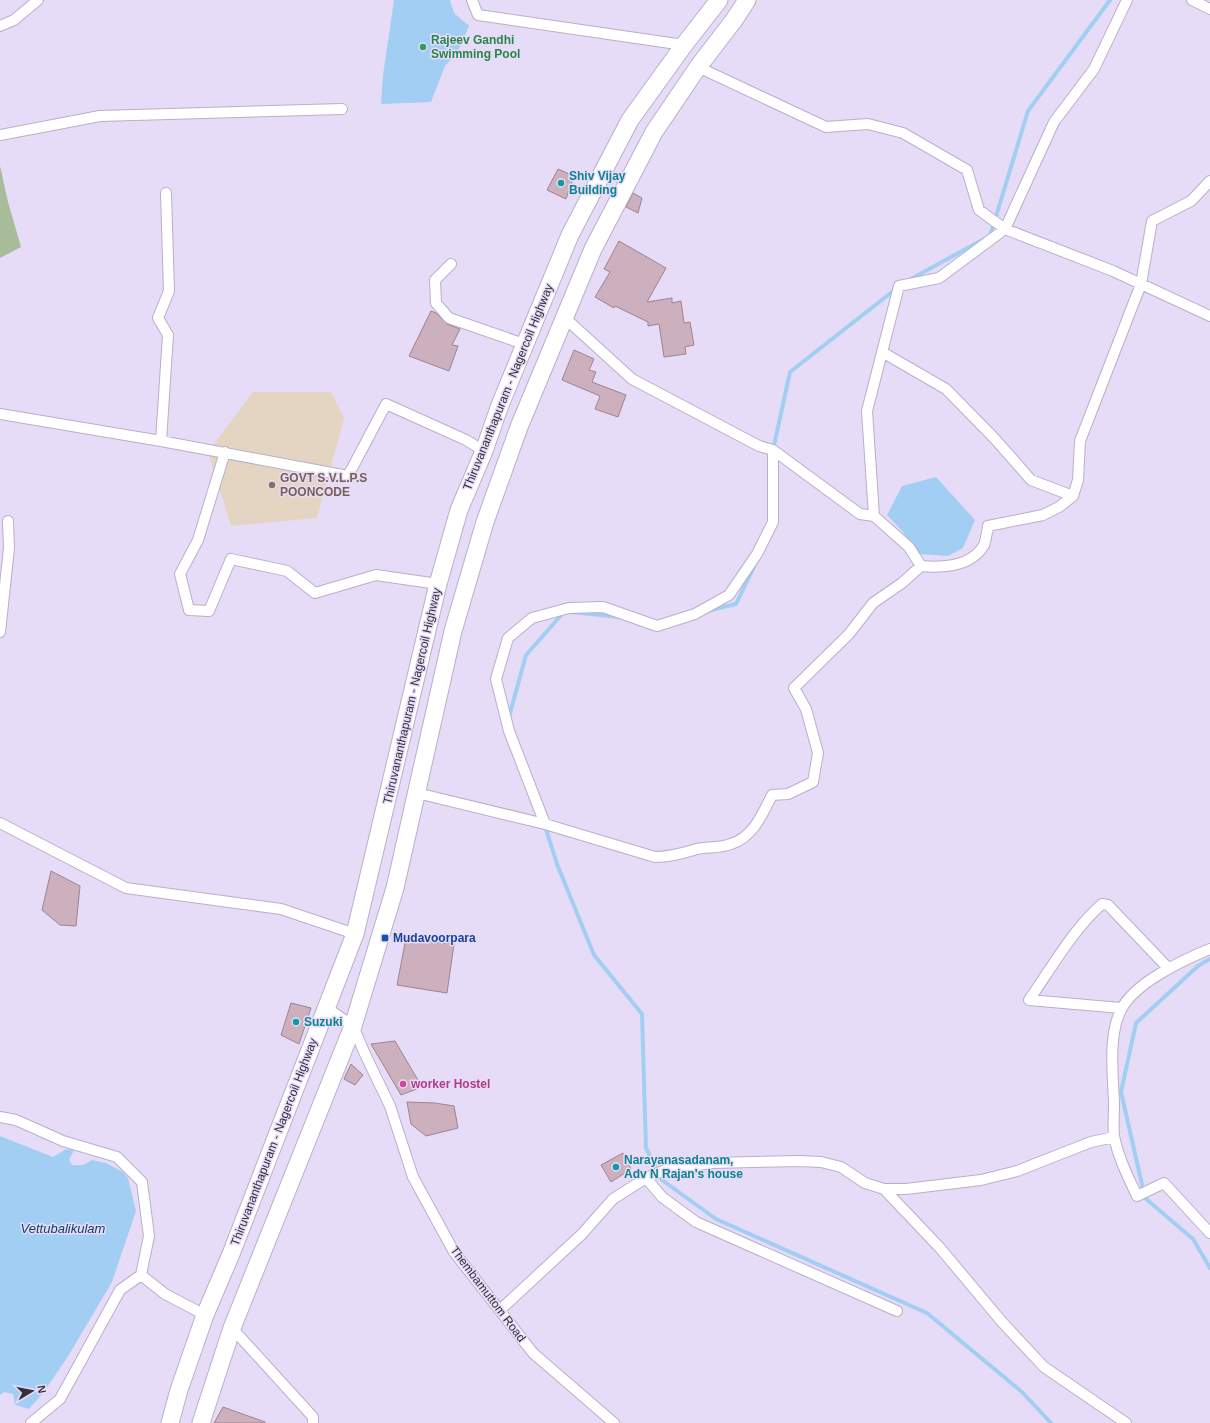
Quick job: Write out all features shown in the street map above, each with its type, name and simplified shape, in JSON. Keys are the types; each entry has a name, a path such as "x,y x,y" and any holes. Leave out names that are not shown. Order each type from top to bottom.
{"main road":[{"name":"Thiruvananthapuram - Nagercoil Highway","path":"170,1423 179,1390 205,1315 231,1254 355,934 438,584 460,510 524,344 570,235 630,120 684,45 719,0"},
{"name":"Thiruvananthapuram - Nagercoil Highway","path":"201,1423 232,1328 353,1026 395,888 418,793 453,632 485,522 519,427 593,249 654,132 698,67 734,20 747,0"}],"street":[{"path":"0,26 14,20 38,0"},
{"path":"472,0 478,15 684,45"},
{"path":"874,516 867,410 899,286 939,278 1004,228 1054,122 1094,69 1128,0"},
{"path":"1192,0 1210,9"},
{"path":"698,67 826,127 868,124 903,133 967,170 979,210 1004,228 1113,271 1210,316"},
{"path":"0,135 100,116 342,109"},
{"path":"418,793 545,824 655,857 671,857 698,849 731,845 745,837 759,821 772,795 788,794 813,782 818,753 806,709 794,688 849,634 874,603 902,583 921,566 952,566 973,558 984,544 988,526 1043,515 1059,507 1073,496 1078,480 1080,441 1141,284 1152,221 1191,202 1210,181"},
{"path":"161,441 168,335 158,318 169,291 166,193"},
{"path":"451,264 435,280 434,289 436,303 449,318 524,344"},
{"path":"565,318 632,379 759,446 774,450 860,514 874,516 909,547 921,566"},
{"path":"882,352 946,389 995,439 1031,480 1073,496"},
{"path":"0,414 225,452 348,476 386,404 466,440 484,451"},
{"path":"545,824 509,731 496,679 508,638 532,618 569,608 603,607 657,626 695,614 729,595 757,554 773,522 774,450"},
{"path":"225,452 198,540 180,574 189,610 209,611 231,559 286,571 315,592 376,575 438,584"},
{"path":"0,632 8,548 8,521"},
{"path":"0,823 126,888 280,909 355,934"},
{"path":"1121,1008 1029,1000 1093,912 1102,904 1108,905 1169,969"},
{"path":"1210,949 1157,975 1138,990 1121,1008 1117,1020 1113,1051 1114,1137 1125,1170 1137,1196 1164,1182 1210,1232"},
{"path":"327,1008 353,1026"},
{"name":"Thembamuttom Road","path":"353,1026 364,1054 390,1106 413,1178 454,1252 533,1353 614,1423"},
{"path":"0,1117 16,1120 63,1140 117,1157 142,1182 149,1236 141,1275 120,1290 60,1399 31,1423"},
{"path":"500,1310 582,1234 613,1199 646,1178 665,1170 711,1163 821,1162 841,1167 865,1183 884,1189 944,1186 982,1180 1017,1171 1091,1142 1114,1137"},
{"path":"646,1178 662,1197 696,1222 897,1311"},
{"path":"884,1189 940,1248 1002,1322 1044,1367 1126,1423"},
{"path":"141,1275 165,1294 205,1315"},
{"path":"232,1328 313,1417 313,1423"}],"shaded area":[{"name":"GOVT S.V.L.P.S POONCODE","path":"253,392 331,392 344,418 317,518 231,526 208,452"}],"green space":[{"path":"0,166 8,202 21,247 0,258"}],"water":[{"name":"Rajeev Gandhi Swimming Pool","path":"394,0 450,0 454,13 469,26 457,53 445,66 431,102 381,104 383,75"},
{"path":"936,477 975,520 963,548 948,556 917,554 903,532 887,515 902,486"},
{"name":"Vettubalikulam","path":"0,1136 53,1157 66,1149 74,1150 69,1160 72,1165 83,1165 92,1160 106,1163 123,1172 128,1178 136,1211 112,1282 67,1358 43,1393 29,1409 15,1405 13,1394 4,1392 0,1395"}],"building":[{"name":"Shiv Vijay Building","path":"558,169 574,176 566,199 547,190"},
{"path":"633,193 642,198 638,213 626,207"},
{"path":"619,241 666,268 647,302 672,298 672,303 681,301 684,323 690,322 694,345 685,347 686,354 664,357 659,324 648,326 648,322 615,306 614,308 595,297 610,272 604,269"},
{"path":"431,311 436,313 447,324 460,329 452,345 458,346 449,371 409,356"},
{"path":"574,350 594,359 589,370 596,372 592,382 626,395 618,417 595,409 600,396 562,380"},
{"path":"51,871 80,886 76,926 60,925 42,910"},
{"path":"406,938 454,944 447,993 397,985"},
{"name":"Suzuki","path":"291,1003 311,1008 299,1044 281,1035"},
{"path":"395,1041 422,1087 401,1095 371,1044"},
{"path":"351,1064 363,1075 355,1085 344,1079"},
{"path":"407,1102 435,1103 454,1106 458,1128 426,1136 411,1124"},
{"name":"Narayanasadanam, Adv N Rajan's house","path":"623,1153 631,1169 611,1182 601,1165"},
{"path":"223,1407 265,1422 265,1423 214,1423"}],"waterway":[{"path":"990,236 1028,111 1110,0"},
{"path":"909,280 984,239"},
{"path":"773,450 790,372 897,288"},
{"path":"707,611 736,604 754,567"},
{"path":"571,612 620,617"},
{"path":"509,717 526,655 563,613"},
{"path":"545,826 557,864 594,955 642,1014 646,1148 662,1180 716,1219 927,1313 1022,1392 1051,1423"},
{"path":"1143,1189 1121,1092 1136,1023 1198,966 1210,959"},
{"path":"1145,1198 1193,1239 1210,1268"}],"place":[{"name":"Rajeev Gandhi Swimming Pool","path":"423,47"},
{"name":"Shiv Vijay Building","path":"561,183"},
{"name":"GOVT S.V.L.P.S POONCODE","path":"272,485"},
{"name":"Mudavoorpara","path":"385,938"},
{"name":"Suzuki","path":"296,1022"},
{"name":"worker Hostel","path":"403,1084"},
{"name":"Narayanasadanam, Adv N Rajan's house","path":"616,1167"}]}
